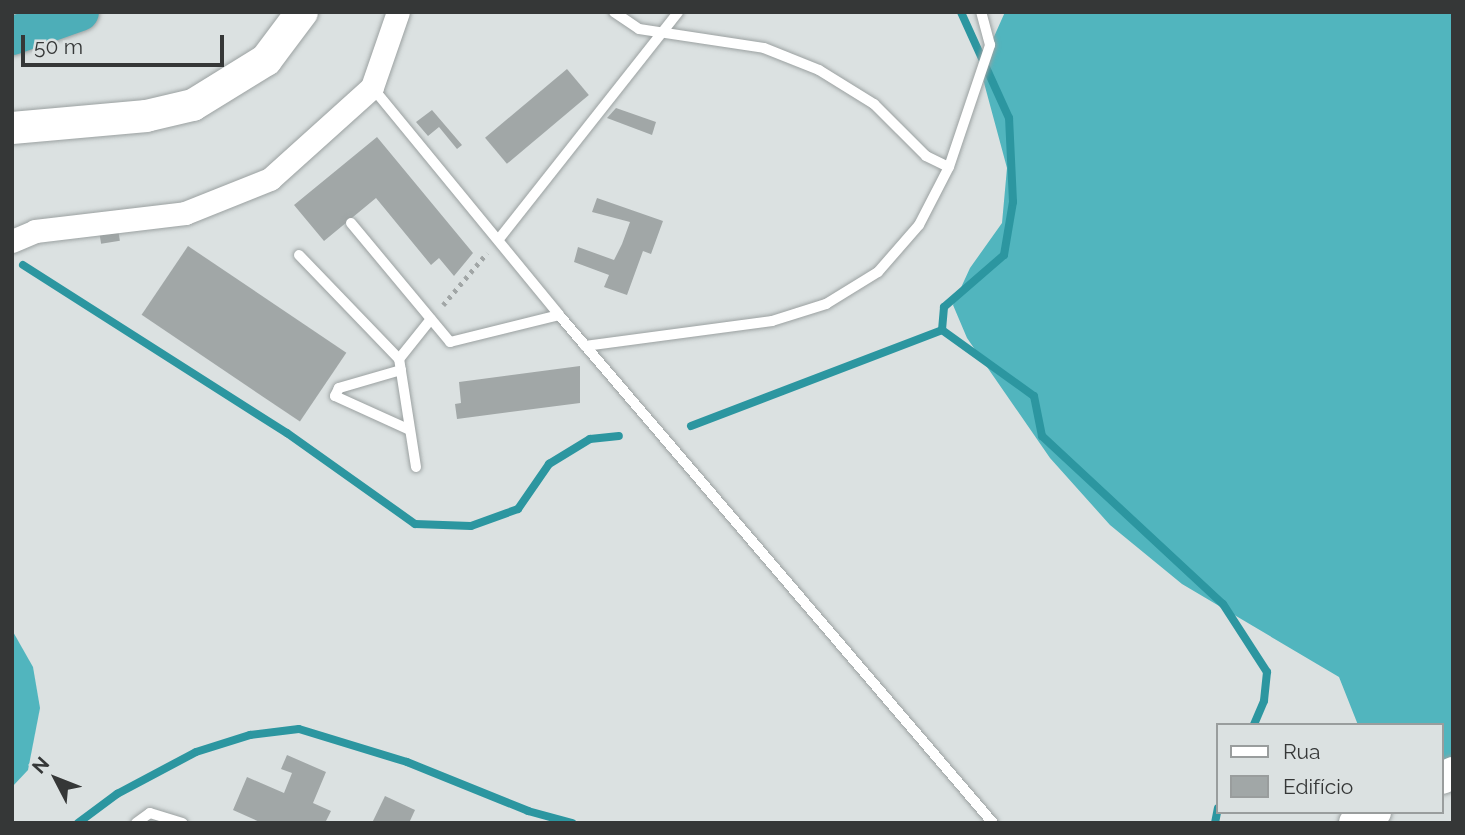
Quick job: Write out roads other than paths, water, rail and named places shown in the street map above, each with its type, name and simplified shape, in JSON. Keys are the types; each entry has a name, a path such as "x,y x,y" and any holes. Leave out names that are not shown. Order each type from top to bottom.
{"highway":[{"path":"12,36 80,12"}],"main road":[{"path":"12,128 146,116 193,106 265,60 302,12"},
{"path":"1355,823 1372,814"}],"street":[{"path":"12,241 35,231 185,213 270,179 372,87 398,12"}],"lane":[{"path":"614,12 639,29 764,48 819,70 874,104 926,156 949,167"},
{"path":"499,239 678,12"},
{"path":"585,346 772,321 825,304 878,272 919,225 949,167 990,45 981,12"},
{"path":"372,87 585,346 993,823"},
{"path":"351,223 450,341 559,315"},
{"path":"299,255 400,365 416,467"},
{"path":"410,430 335,396 339,388 400,365 431,319"},
{"path":"136,823 150,813 182,823"}],"waterway":[{"path":"942,330 944,307 1004,255 1013,202 1009,118 961,12"},
{"path":"23,265 287,433 415,524 471,526 518,509 549,464 590,439 619,436"},
{"path":"691,426 942,330 1034,396 1042,436 1223,604 1267,672 1264,701 1255,723"},
{"path":"78,823 117,794 196,752 250,735 299,729 407,762 528,811 572,823"},
{"path":"1215,823 1217,814"}]}
